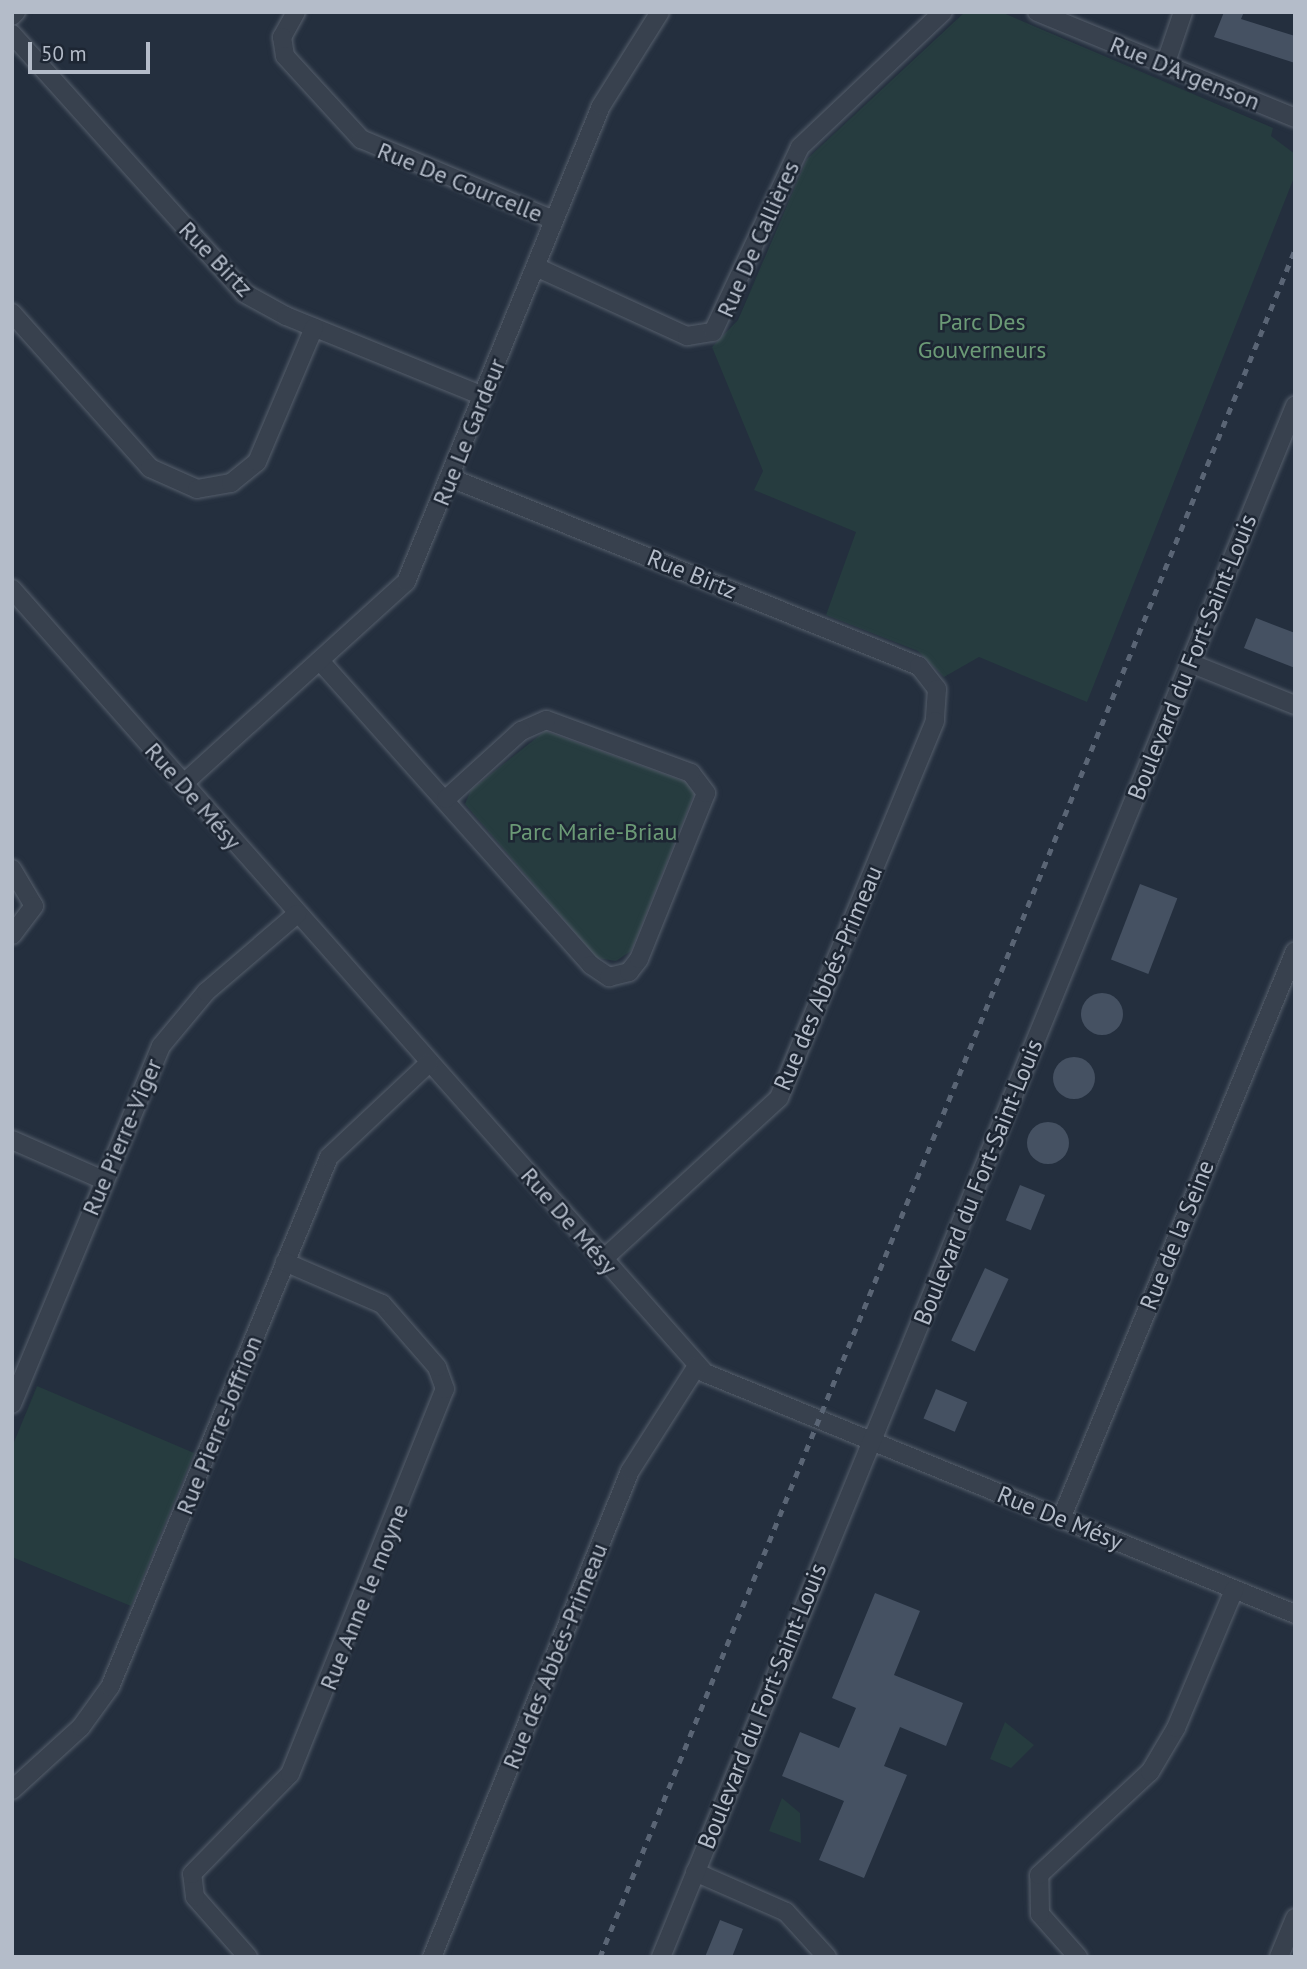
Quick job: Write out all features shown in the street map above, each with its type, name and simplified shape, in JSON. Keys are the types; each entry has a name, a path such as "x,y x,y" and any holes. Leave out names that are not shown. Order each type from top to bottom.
{"street":[{"path":"12,16 16,12"},
{"name":"Rue De Courcelle","path":"296,12 282,37 285,56 361,139 554,220"},
{"name":"Rue Le Gardeur","path":"183,784 321,662 406,582 452,478 554,220 614,80 660,12"},
{"name":"Rue De Callières","path":"536,267 687,336 713,332 800,147 943,12"},
{"name":"Rue D'Argenson","path":"1037,12 1295,118"},
{"path":"1165,65 1183,12"},
{"name":"Rue Birtz","path":"12,34 244,293 314,328 483,396"},
{"path":"12,313 150,468 197,489 231,483 257,462 314,328"},
{"name":"Boulevard du Fort-Saint-Louis","path":"661,1957 1295,406"},
{"name":"Rue Birtz","path":"452,478 919,666 929,675"},
{"name":"Rue De Mésy","path":"12,589 697,1366 871,1442 1295,1614"},
{"path":"321,662 446,799 591,965 620,977 639,959 706,793 691,773 545,720 521,732 446,799"},
{"path":"1190,663 1295,705"},
{"name":"Rue des Abbés-Primeau","path":"603,1259 779,1098 935,721 938,696 929,675"},
{"path":"12,869 34,906 12,935"},
{"name":"Rue Pierre-Viger","path":"12,1404 20,1362 103,1180 146,1073 174,1028 297,914"},
{"name":"Rue de la Seine","path":"1061,1518 1295,951"},
{"name":"Rue Pierre-Joffrion","path":"12,1790 81,1727 110,1687 285,1262 335,1148 429,1063"},
{"path":"12,1140 103,1180"},
{"name":"Rue Anne le moyne","path":"248,1957 195,1897 192,1874 290,1774 445,1389 437,1367 382,1304 285,1262"},
{"name":"Rue des Abbés-Primeau","path":"432,1957 630,1471 697,1366"},
{"path":"1078,1957 1040,1914 1039,1875 1150,1772 1176,1728 1234,1590"},
{"path":"695,1872 786,1912 827,1957"},
{"path":"1279,1957 1295,1918"}],"green space":[{"name":"Parc Des Gouverneurs","path":"965,12 1001,12 1273,128 1271,136 1295,154 1295,175 1087,702 979,657 944,677 918,651 826,615 856,532 754,490 763,471 712,347 738,320 807,159"},
{"name":"Parc Marie-Briau","path":"545,731 686,782 694,794 631,951 616,961 597,958 465,804 471,790"},
{"path":"37,1386 194,1453 131,1606 12,1557 12,1447"},
{"path":"1005,1722 1034,1745 1011,1768 990,1759"},
{"path":"782,1798 800,1813 801,1843 769,1831"}],"building":[{"path":"1224,12 1244,12 1241,19 1295,36 1295,63 1214,37"},
{"path":"1256,618 1295,633 1295,668 1244,648"},
{"path":"1140,884 1177,898 1148,974 1111,960"},
{"path":"1102,993 1117,999 1123,1014 1117,1029 1102,1035 1087,1029 1081,1014 1087,999"},
{"path":"1074,1057 1089,1063 1095,1078 1089,1093 1074,1099 1059,1093 1053,1078 1059,1063"},
{"path":"1048,1122 1063,1128 1069,1143 1063,1158 1048,1164 1033,1158 1027,1143 1033,1128"},
{"path":"1020,1185 1045,1195 1031,1230 1006,1220"},
{"path":"985,1268 1009,1279 975,1351 951,1341"},
{"path":"936,1389 967,1402 955,1432 923,1418"},
{"path":"875,1593 920,1611 894,1675 963,1703 946,1746 900,1727 884,1766 907,1775 864,1878 819,1860 844,1801 782,1776 800,1732 839,1748 856,1708 832,1698"},
{"path":"720,1920 743,1929 732,1957 705,1957"}],"railway":[{"path":"600,1957 1295,250"}]}
